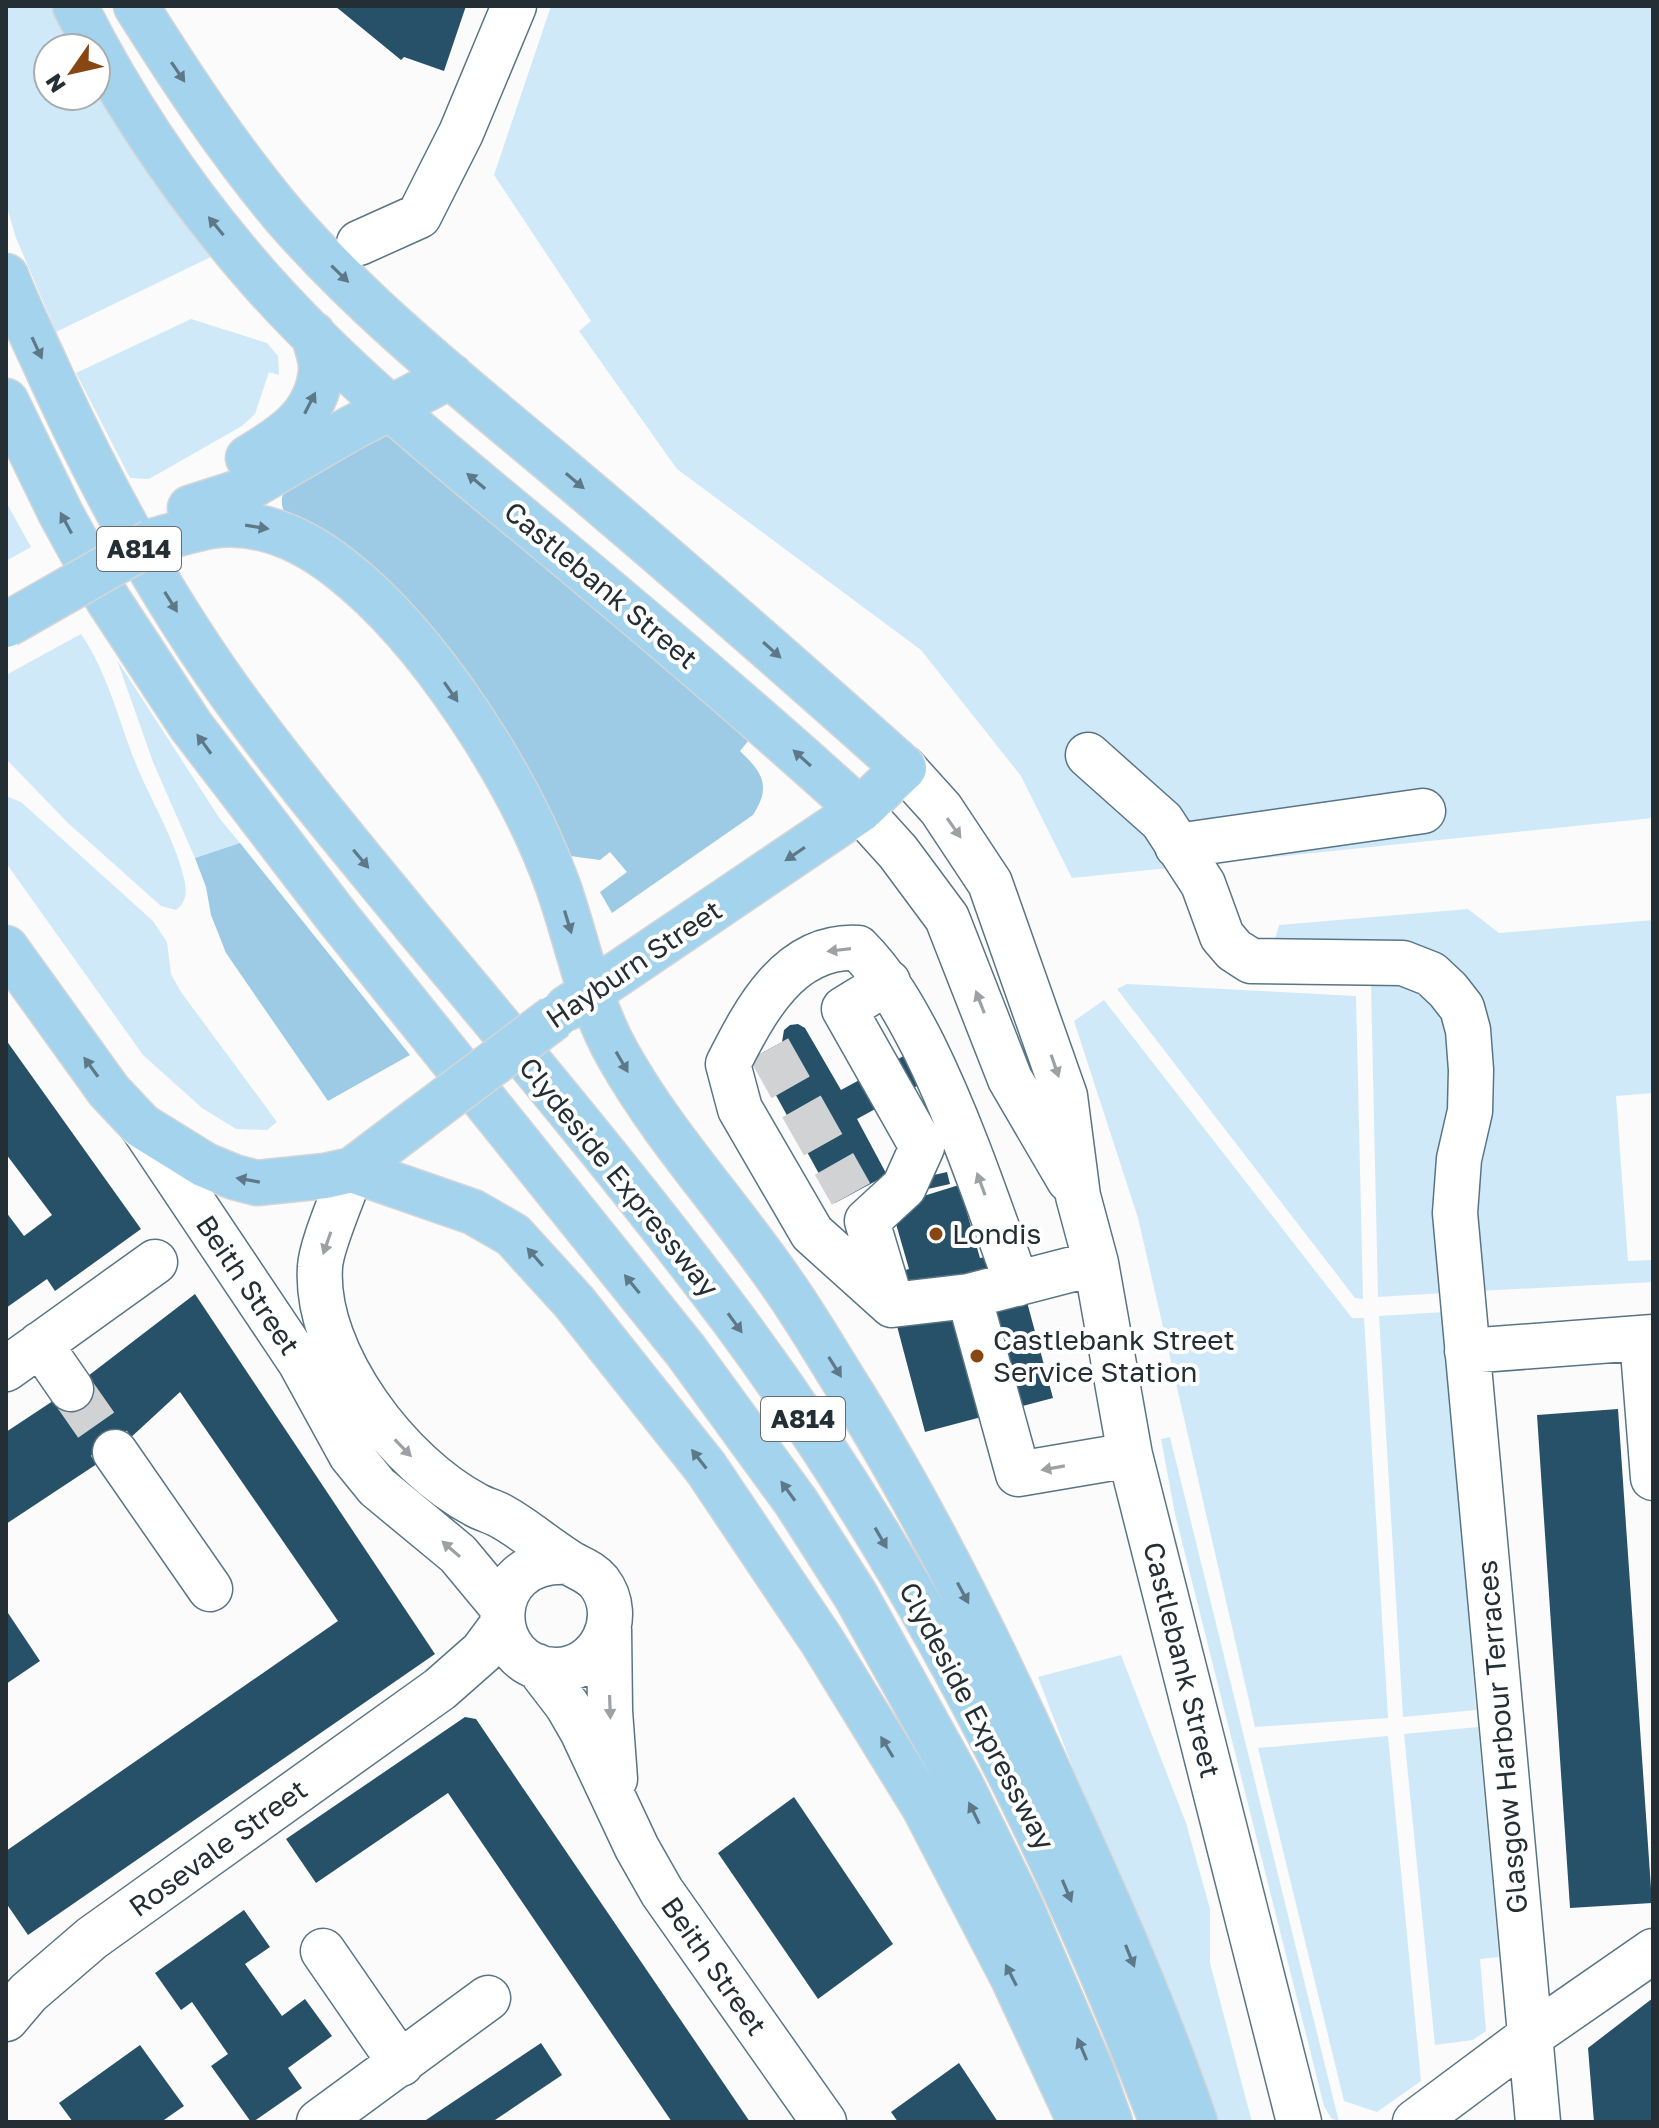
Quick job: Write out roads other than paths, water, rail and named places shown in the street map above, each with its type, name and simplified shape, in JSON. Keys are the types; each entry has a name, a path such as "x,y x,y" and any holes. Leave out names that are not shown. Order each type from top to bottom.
{"main road":[{"name":"Castlebank Street","path":"75,6 118,86 177,176 266,286 391,408 725,690 860,810"},
{"name":"Castlebank Street","path":"136,6 218,130 285,216 322,257 391,325 770,648 904,768"},
{"name":"Clydeside Expressway","path":"6,276 72,423 120,515 169,600 229,690 311,799 733,1319 865,1511 977,1706 1060,1875 1162,2122"},
{"path":"6,625 153,541 230,469 288,433 303,418 316,394 321,368 313,334"},
{"path":"190,508 243,491 350,429 451,376"},
{"name":"Clydeside Expressway","path":"6,401 61,514 107,598 191,726 338,918 686,1351 805,1515 856,1596 961,1785 1020,1905 1092,2072 1110,2122"},
{"path":"153,541 211,526 244,525 271,529 299,541 339,567 396,622 440,677 510,780 538,836 560,892 572,1004 614,1049 649,1108 781,1282 909,1491 973,1613 1109,1903 1195,2122"},
{"name":"Hayburn Street","path":"142,1126 205,1165 257,1183 352,1170 572,1004 860,810 904,768"},
{"name":"Beith Street","path":"6,948 109,1091 142,1126"},
{"path":"352,1170 451,1203 495,1223 513,1235 574,1302 706,1468 822,1641 924,1807 1013,1978 1080,2122"}],"street":[{"path":"359,243 419,216 461,133 514,6"},
{"path":"1088,755 1162,821 1177,846 1423,811"},
{"name":"Castlebank Street","path":"904,768 941,809 990,883 1065,1096 1078,1196 1096,1263 1130,1455 1299,2122"},
{"name":"Castlebank Street","path":"860,810 898,852 947,918 1010,1079 1078,1196"},
{"name":"Glasgow Harbour Terraces","path":"1177,846 1203,884 1222,936 1234,950 1251,961 1403,963 1431,974 1462,1008 1469,1043 1470,1111 1459,1159 1455,1213 1538,2122"},
{"path":"1017,1284 945,1090 888,982 858,948 836,947 805,960 775,987 751,1040 728,1064 740,1109 812,1233 892,1305 969,1296 1017,1284 1096,1263"},
{"path":"888,982 844,1009 915,1163 904,1187 859,1208 892,1305"},
{"name":"Beith Street","path":"142,1126 300,1362 351,1455 377,1487 458,1554 502,1616 509,1643 532,1664 567,1705 637,1848 665,1896 824,2122"},
{"name":"Beith Street","path":"352,1170 320,1264 321,1302 327,1328 356,1386 381,1425 408,1454 474,1505 501,1516 568,1562 584,1569 601,1586 611,1612 610,1711 616,1803"},
{"path":"71,1389 23,1357 155,1262"},
{"path":"969,1296 1018,1474 1130,1455"},
{"path":"1467,1351 1648,1337 1653,1478"},
{"path":"115,1452 210,1589"},
{"path":"502,1616 508,1589 519,1575 534,1565 550,1561 568,1562"},
{"name":"Rosevale Street","path":"6,2019 28,1993 92,1938 440,1689 482,1652 502,1616"},
{"path":"532,1664 555,1670 574,1667 590,1658 601,1646 609,1629"},
{"name":"Rosevale Street","path":"440,1689 532,1664"},
{"path":"323,1951 401,2064"},
{"path":"1415,2122 1529,2037 1653,1951"},
{"path":"319,2122 488,1998"}],"tunnel":[{"path":"769,1049 851,1194"},
{"path":"71,1389 115,1452"}],"place":[{"name":"Londis","path":"936,1234"},
{"name":"Castlebank Street Service Station","path":"977,1356"}]}
